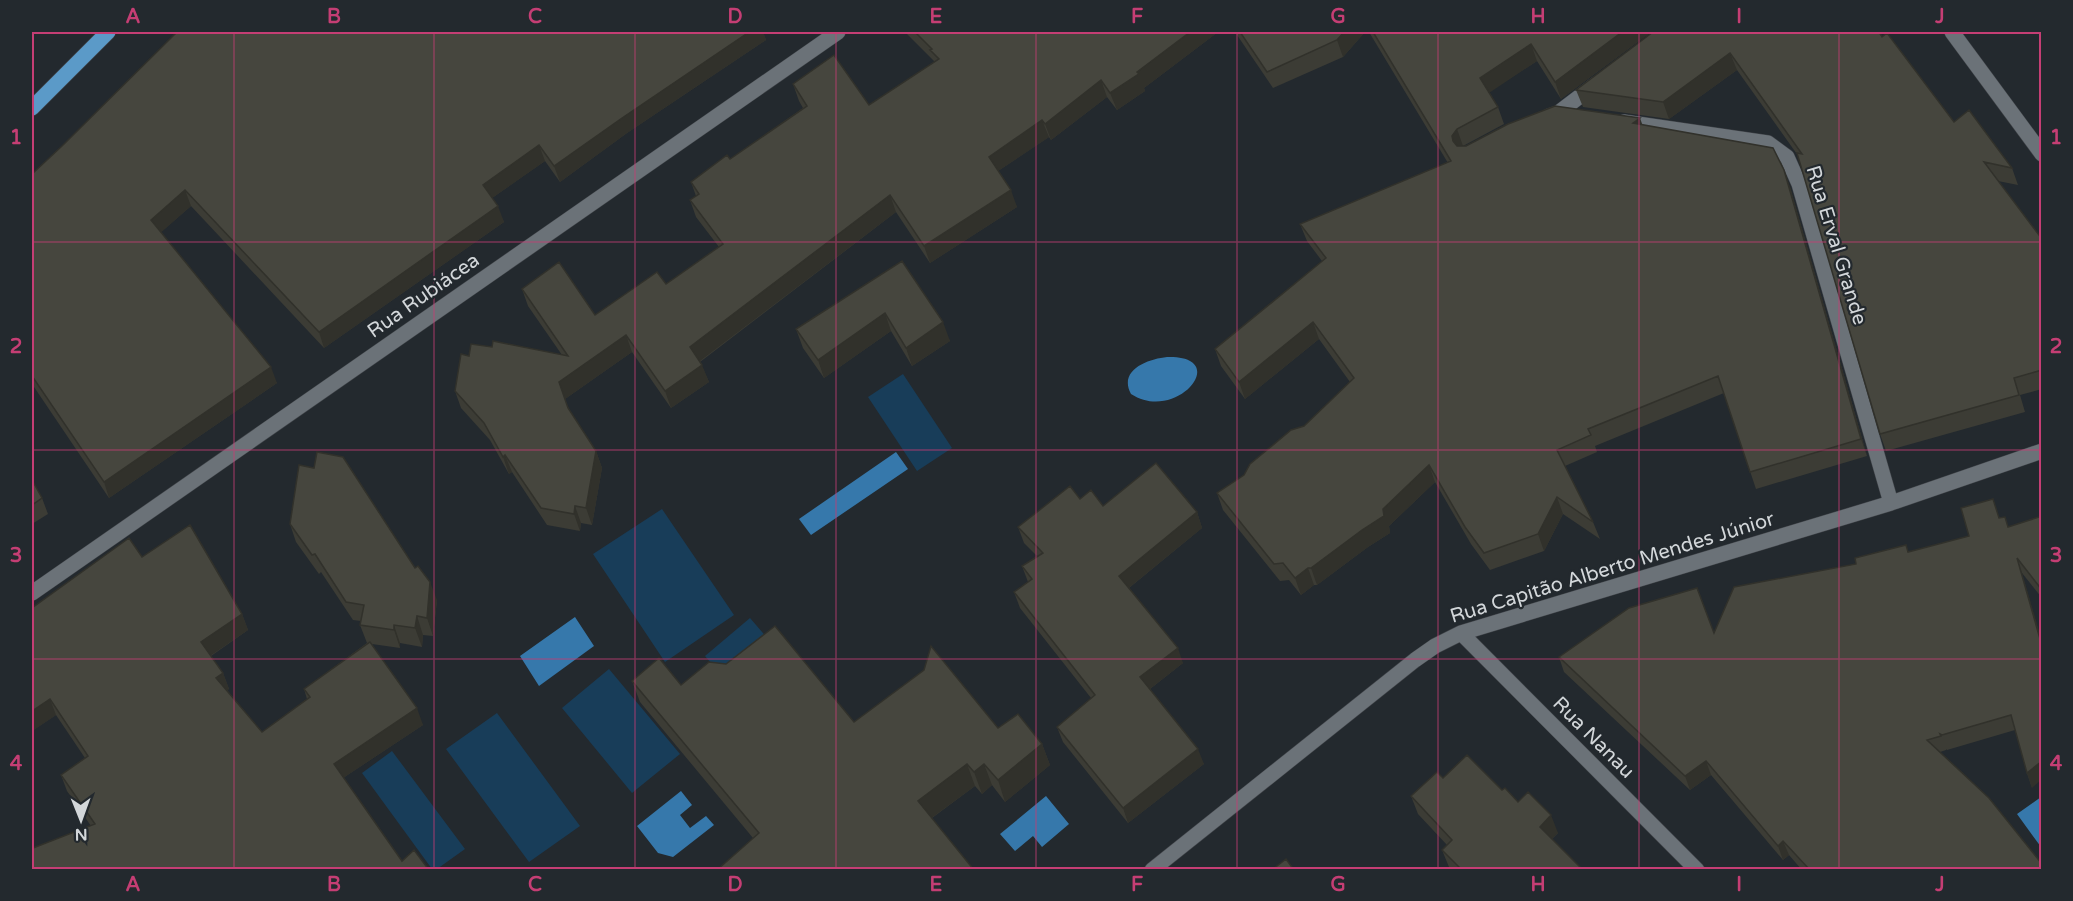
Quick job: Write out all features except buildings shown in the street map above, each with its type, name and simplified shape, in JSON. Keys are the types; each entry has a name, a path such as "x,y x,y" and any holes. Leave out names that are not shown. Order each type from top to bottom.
{"main road":[{"path":"32,108 108,32"}],"street":[{"name":"Rua Rubiácea","path":"32,593 838,32"},
{"path":"1952,32 2042,154"},
{"path":"1539,119 1558,113 1611,72"},
{"path":"1558,113 1581,116"},
{"name":"Rua Erval Grande","path":"1604,119 1768,143 1787,157 1800,184 1891,503"},
{"name":"Rua Capitão Alberto Mendes Júnior","path":"1152,870 1415,660 1435,646 1461,633 1891,503 2042,452"},
{"name":"Rua Nanau","path":"1461,633 1697,870"}],"shaded area":[{"path":"1167,357 1186,359 1196,366 1197,376 1191,386 1180,395 1165,401 1148,401 1131,394 1128,378 1132,372 1144,363"},
{"path":"903,374 952,448 917,471 868,397"},
{"path":"896,452 908,469 811,535 799,519"},
{"path":"662,509 734,615 665,662 593,554"},
{"path":"575,617 594,646 539,686 520,656"},
{"path":"750,618 775,647 729,684 705,656"},
{"path":"609,669 680,754 632,793 562,708"},
{"path":"497,713 580,826 529,862 446,749"},
{"path":"392,751 465,849 437,869 432,869 362,773"},
{"path":"681,791 692,805 680,815 690,828 706,816 714,825 673,857 658,853 637,826"},
{"path":"1046,796 1069,824 1042,847 1033,836 1015,851 1000,834"},
{"path":"2042,797 2041,847 2017,814"}]}
